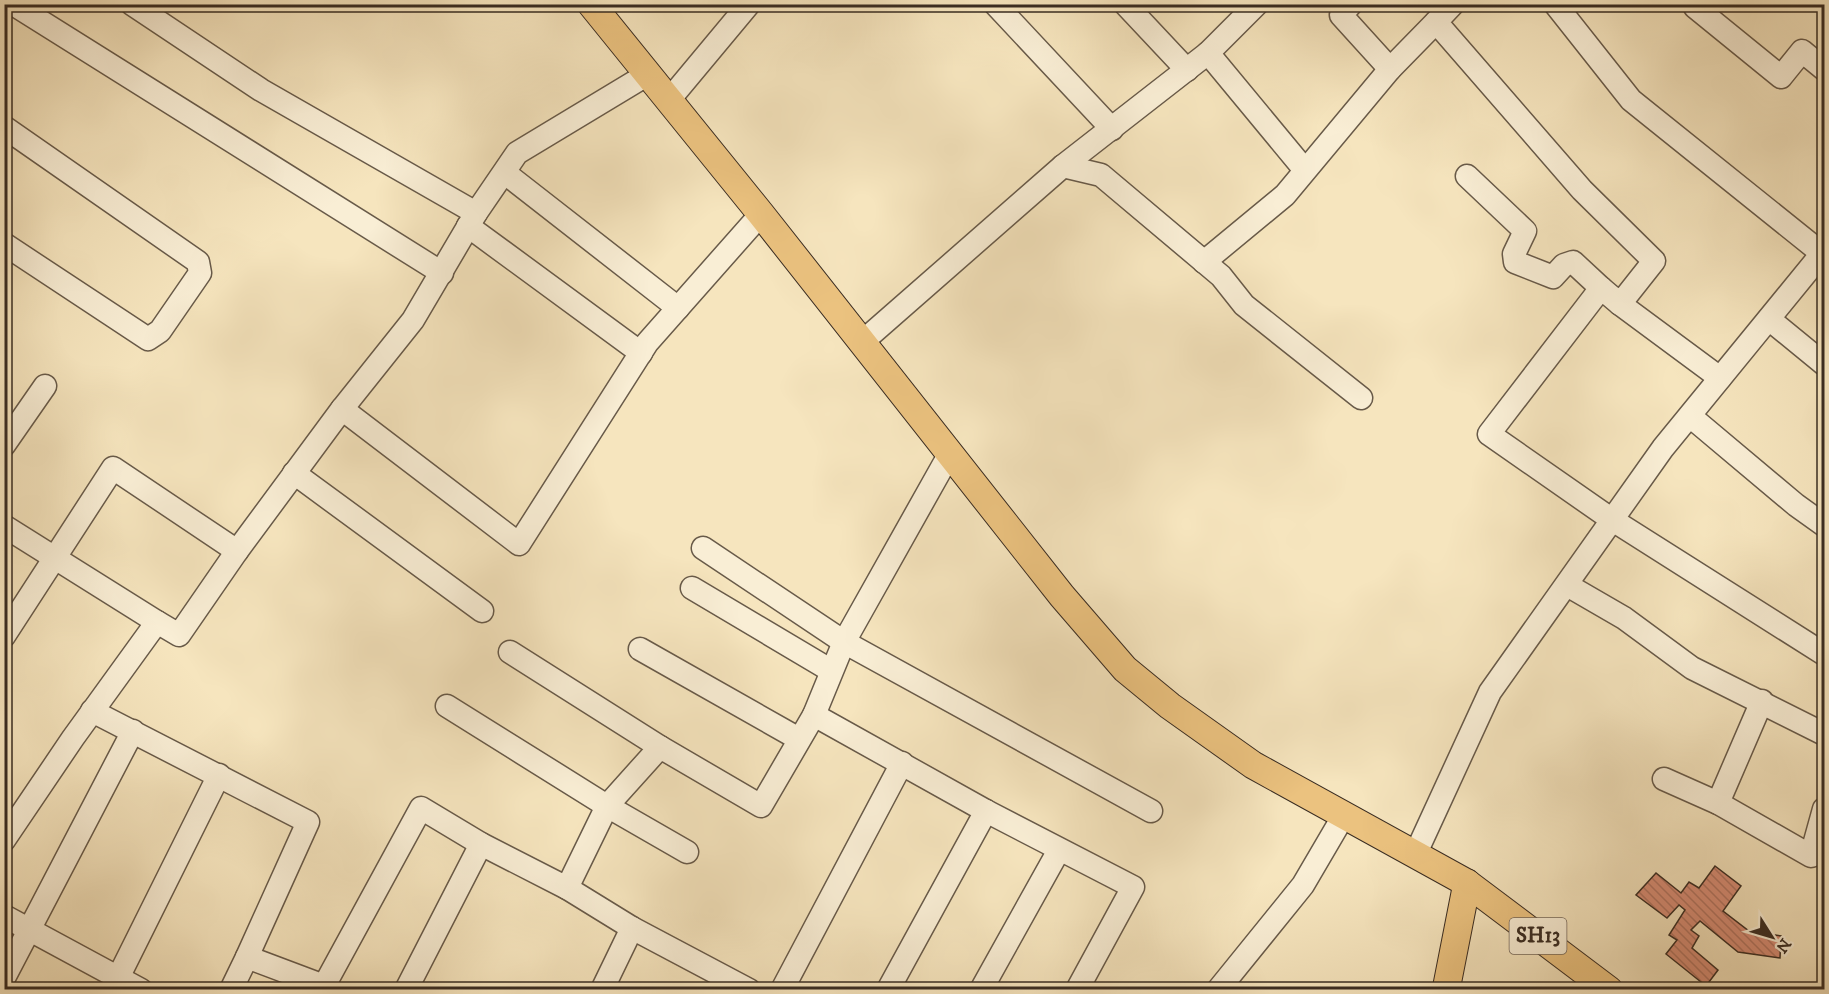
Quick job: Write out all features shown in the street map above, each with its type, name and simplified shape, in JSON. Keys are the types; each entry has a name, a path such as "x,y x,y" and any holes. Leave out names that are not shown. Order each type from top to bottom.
{"main road":[{"path":"591,4 1062,596 1125,669 1170,706 1252,765 1467,883 1446,990"},
{"name":"SH13","path":"1467,883 1609,990"}],"street":[{"path":"12,4 442,273"},
{"path":"132,4 261,90 472,220 641,353"},
{"path":"669,100 748,4"},
{"path":"996,4 1112,129"},
{"path":"1125,4 1187,70"},
{"path":"1351,4 1341,15 1390,69"},
{"path":"1204,262 1285,195 1304,169 1390,69 1453,4"},
{"path":"1415,855 1490,692 1568,585 1611,519 1720,378 1824,253 1631,100 1555,4"},
{"path":"861,343 1063,166 1208,53 1253,6"},
{"path":"1695,7 1781,77 1802,51 1824,69"},
{"path":"1436,22 1582,190 1654,261 1620,304"},
{"path":"1208,53 1304,169"},
{"path":"4,526 179,635 237,550 294,473 413,320 472,220 517,153 648,74"},
{"path":"4,128 198,262 200,273 160,331 148,339 4,244"},
{"path":"1063,166 1101,175 1221,276 1244,305 1361,398"},
{"path":"505,173 678,308"},
{"path":"1467,176 1525,231 1514,254 1515,262 1553,277 1564,265 1573,262 1620,304 1720,378"},
{"path":"342,409 519,544 641,353 760,214"},
{"path":"1601,288 1489,434 1611,519 1824,654"},
{"path":"1769,319 1824,364"},
{"path":"4,445 45,386"},
{"path":"1690,416 1796,505 1824,525"},
{"path":"510,652 660,747 761,807 814,715 830,670 844,642 949,455"},
{"path":"4,636 113,468 237,550"},
{"path":"294,473 482,611"},
{"path":"704,548 844,642 1151,811"},
{"path":"1568,585 1624,618 1692,669 1762,701 1824,734"},
{"path":"692,588 830,670"},
{"path":"4,840 92,711 157,622"},
{"path":"640,649 799,739"},
{"path":"1718,803 1762,701"},
{"path":"447,706 607,806 687,852"},
{"path":"92,711 308,822 231,990"},
{"path":"814,715 986,812 1133,887 1077,990"},
{"path":"4,978 133,731"},
{"path":"567,888 607,806 660,747"},
{"path":"782,990 902,763"},
{"path":"114,984 219,775"},
{"path":"1664,779 1718,803 1811,856 1824,808"},
{"path":"248,957 327,988 421,808 481,844 567,888 632,928 749,990"},
{"path":"888,990 986,812"},
{"path":"1218,990 1303,885 1344,815"},
{"path":"406,990 481,844"},
{"path":"981,990 1059,850"},
{"path":"4,916 114,984 141,990"},
{"path":"602,990 632,928"}],"building":[{"path":"1715,866 1741,886 1723,911 1749,931 1781,936 1780,958 1738,952 1700,921 1691,930 1699,936 1692,948 1718,970 1706,986 1666,954 1677,940 1669,935 1685,910 1679,905 1667,918 1636,895 1656,873 1681,893 1689,882 1699,888"}]}
